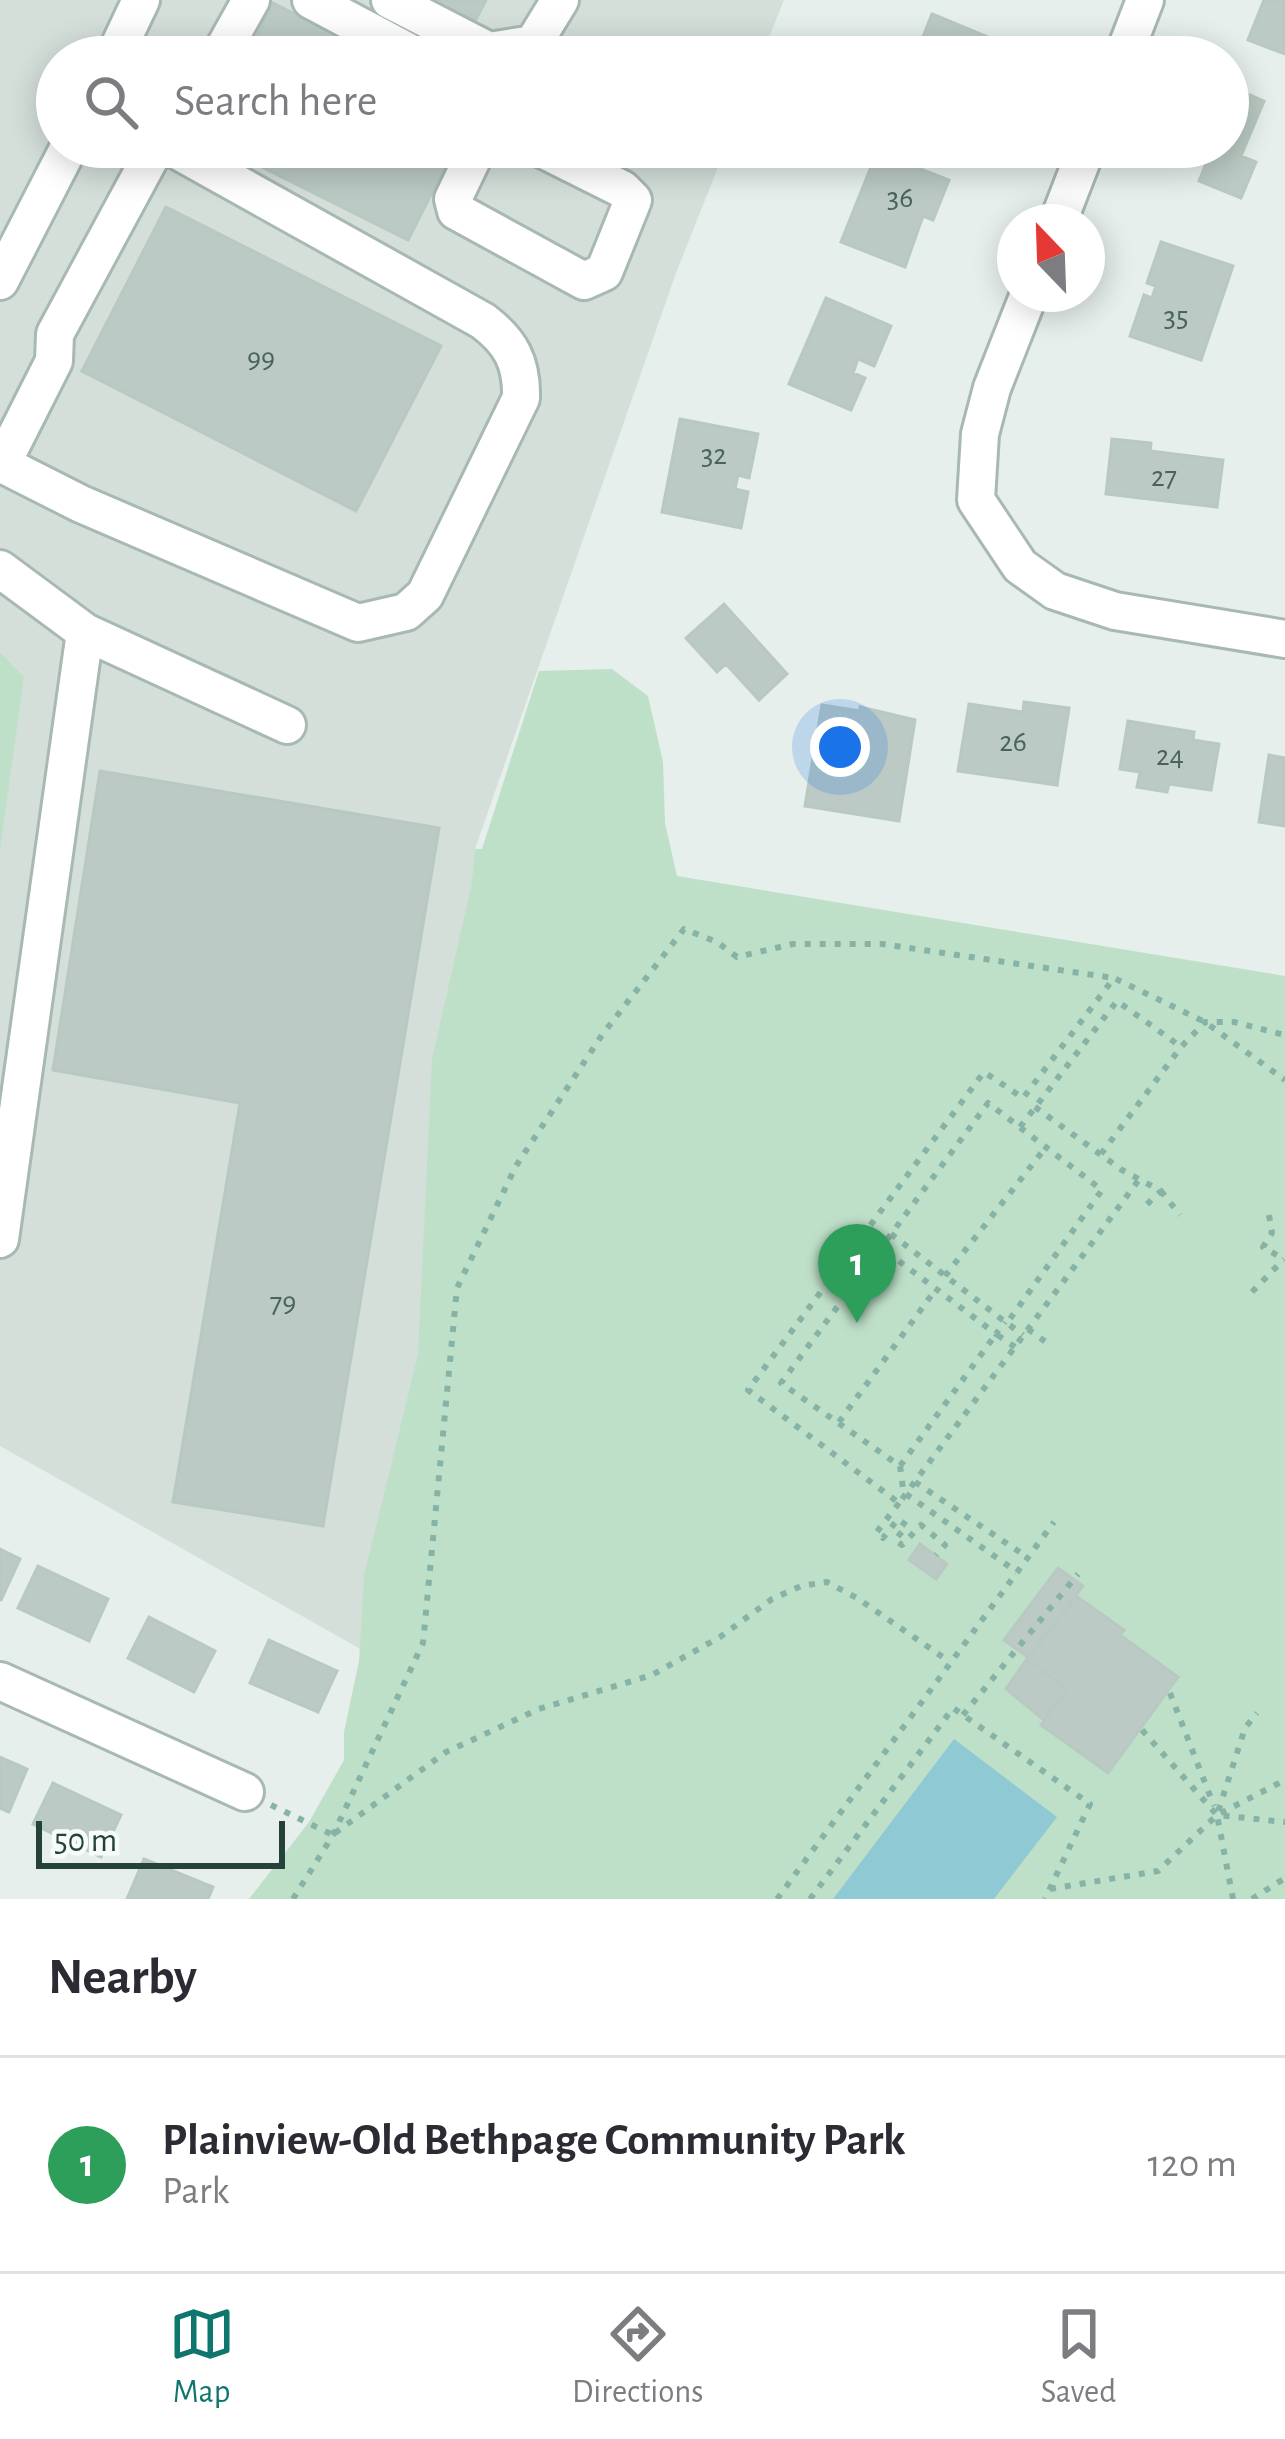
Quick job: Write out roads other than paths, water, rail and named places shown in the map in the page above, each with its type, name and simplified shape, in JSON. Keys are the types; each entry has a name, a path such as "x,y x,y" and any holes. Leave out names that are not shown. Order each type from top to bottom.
{"street":[{"path":"231,36 251,0"},
{"path":"311,0 379,36"},
{"path":"390,0 461,36"},
{"path":"537,36 560,0"},
{"path":"1131,36 1145,0"},
{"path":"121,36 131,3"},
{"path":"0,281 58,168"},
{"path":"145,168 55,334 54,361 1,463 81,504 358,623 406,612 425,595 521,398 521,374 514,353 483,321 209,168"},
{"path":"468,168 453,199 456,211 584,280 604,272 633,200 622,189 580,168"},
{"path":"1065,204 1079,168"},
{"path":"1022,312 980,434 976,500 1020,566 1055,591 1115,611 1285,639"},
{"path":"0,569 85,632 287,724"},
{"path":"0,1239 85,632"},
{"path":"0,1681 245,1792"}],"water":[{"path":"954,1739 1057,1817 994,1899 833,1899"}],"place":[{"name":"Plainview-Old Bethpage Community Park","path":"857,1323"}]}
